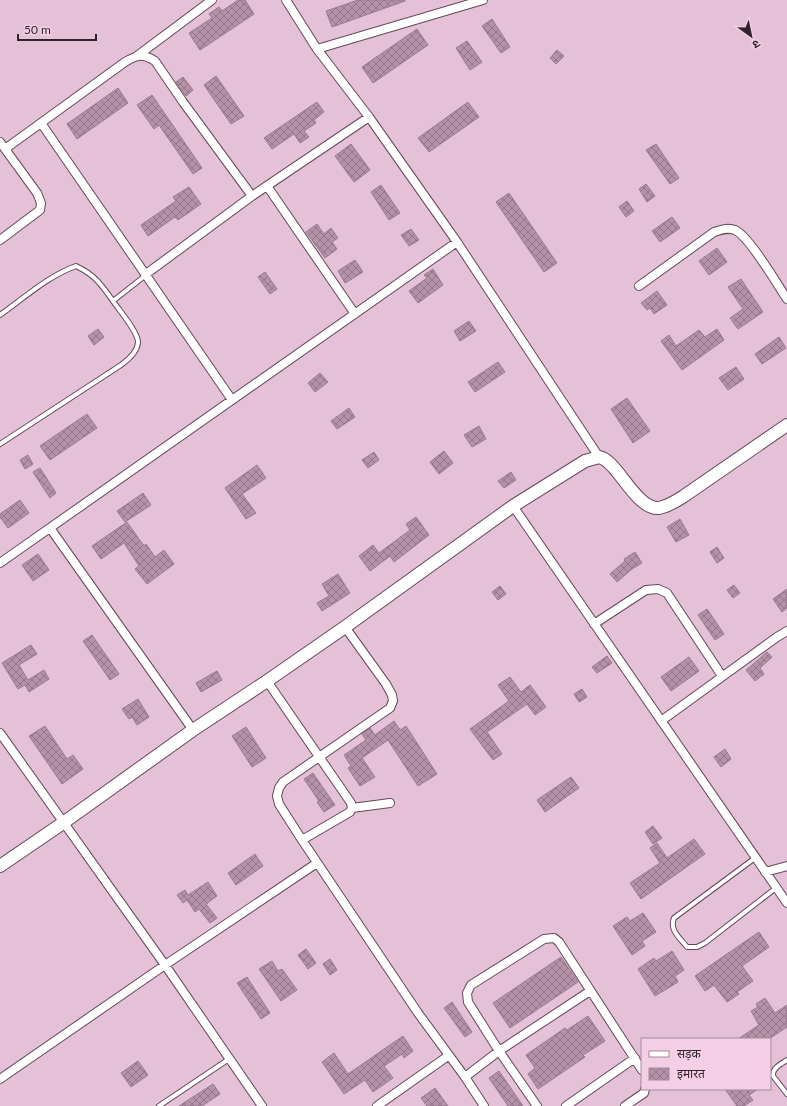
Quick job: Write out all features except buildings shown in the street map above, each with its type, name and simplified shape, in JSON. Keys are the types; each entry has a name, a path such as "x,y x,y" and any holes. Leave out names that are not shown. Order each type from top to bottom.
{"street":[{"path":"0,240 37,214 40,210 41,203 37,193 2,146 41,123 125,62 137,56 212,0"},
{"path":"286,0 317,49 369,116 457,242 599,457 608,461 631,490 648,505 657,508 668,506 787,424"},
{"path":"317,49 483,0"},
{"path":"137,56 148,57 155,61 252,196"},
{"path":"146,274 252,196 369,116"},
{"path":"41,123 232,400"},
{"path":"267,186 355,314"},
{"path":"639,286 714,232 726,228 735,230 747,239 787,299"},
{"path":"0,563 457,242"},
{"path":"0,866 193,730 345,627 513,506 585,461 599,457"},
{"path":"513,506 787,903"},
{"path":"50,528 193,730"},
{"path":"594,624 646,590 658,589 667,593 722,676"},
{"path":"345,627 386,684 392,695 393,701 390,708 283,782 279,788 277,796 280,804 317,863 418,1014 465,1077 484,1106"},
{"path":"661,721 787,631"},
{"path":"267,681 351,803 352,808"},
{"path":"0,733 165,965 262,1106"},
{"path":"302,840 350,812 352,808 390,803"},
{"path":"0,1079 165,965 317,863"},
{"path":"765,872 787,866"},
{"path":"537,1106 499,1052 468,1002 467,992 472,985 544,938 554,938 559,942 641,1068"},
{"path":"465,1077 499,1052 590,991"},
{"path":"377,1106 448,1056"},
{"path":"566,1106 635,1058"},
{"path":"625,1106 644,1093 646,1090"}],"lane":[{"path":"0,315 52,277 64,270 76,266 90,272 103,286 137,336 138,343 136,351 121,365 0,444"},
{"path":"113,301 146,274"},
{"path":"755,858 674,918 672,923 673,930 687,947 697,947 705,943 776,888"},
{"path":"159,1106 229,1059"},
{"path":"787,1060 775,1068 772,1072 773,1076 787,1094"}]}
